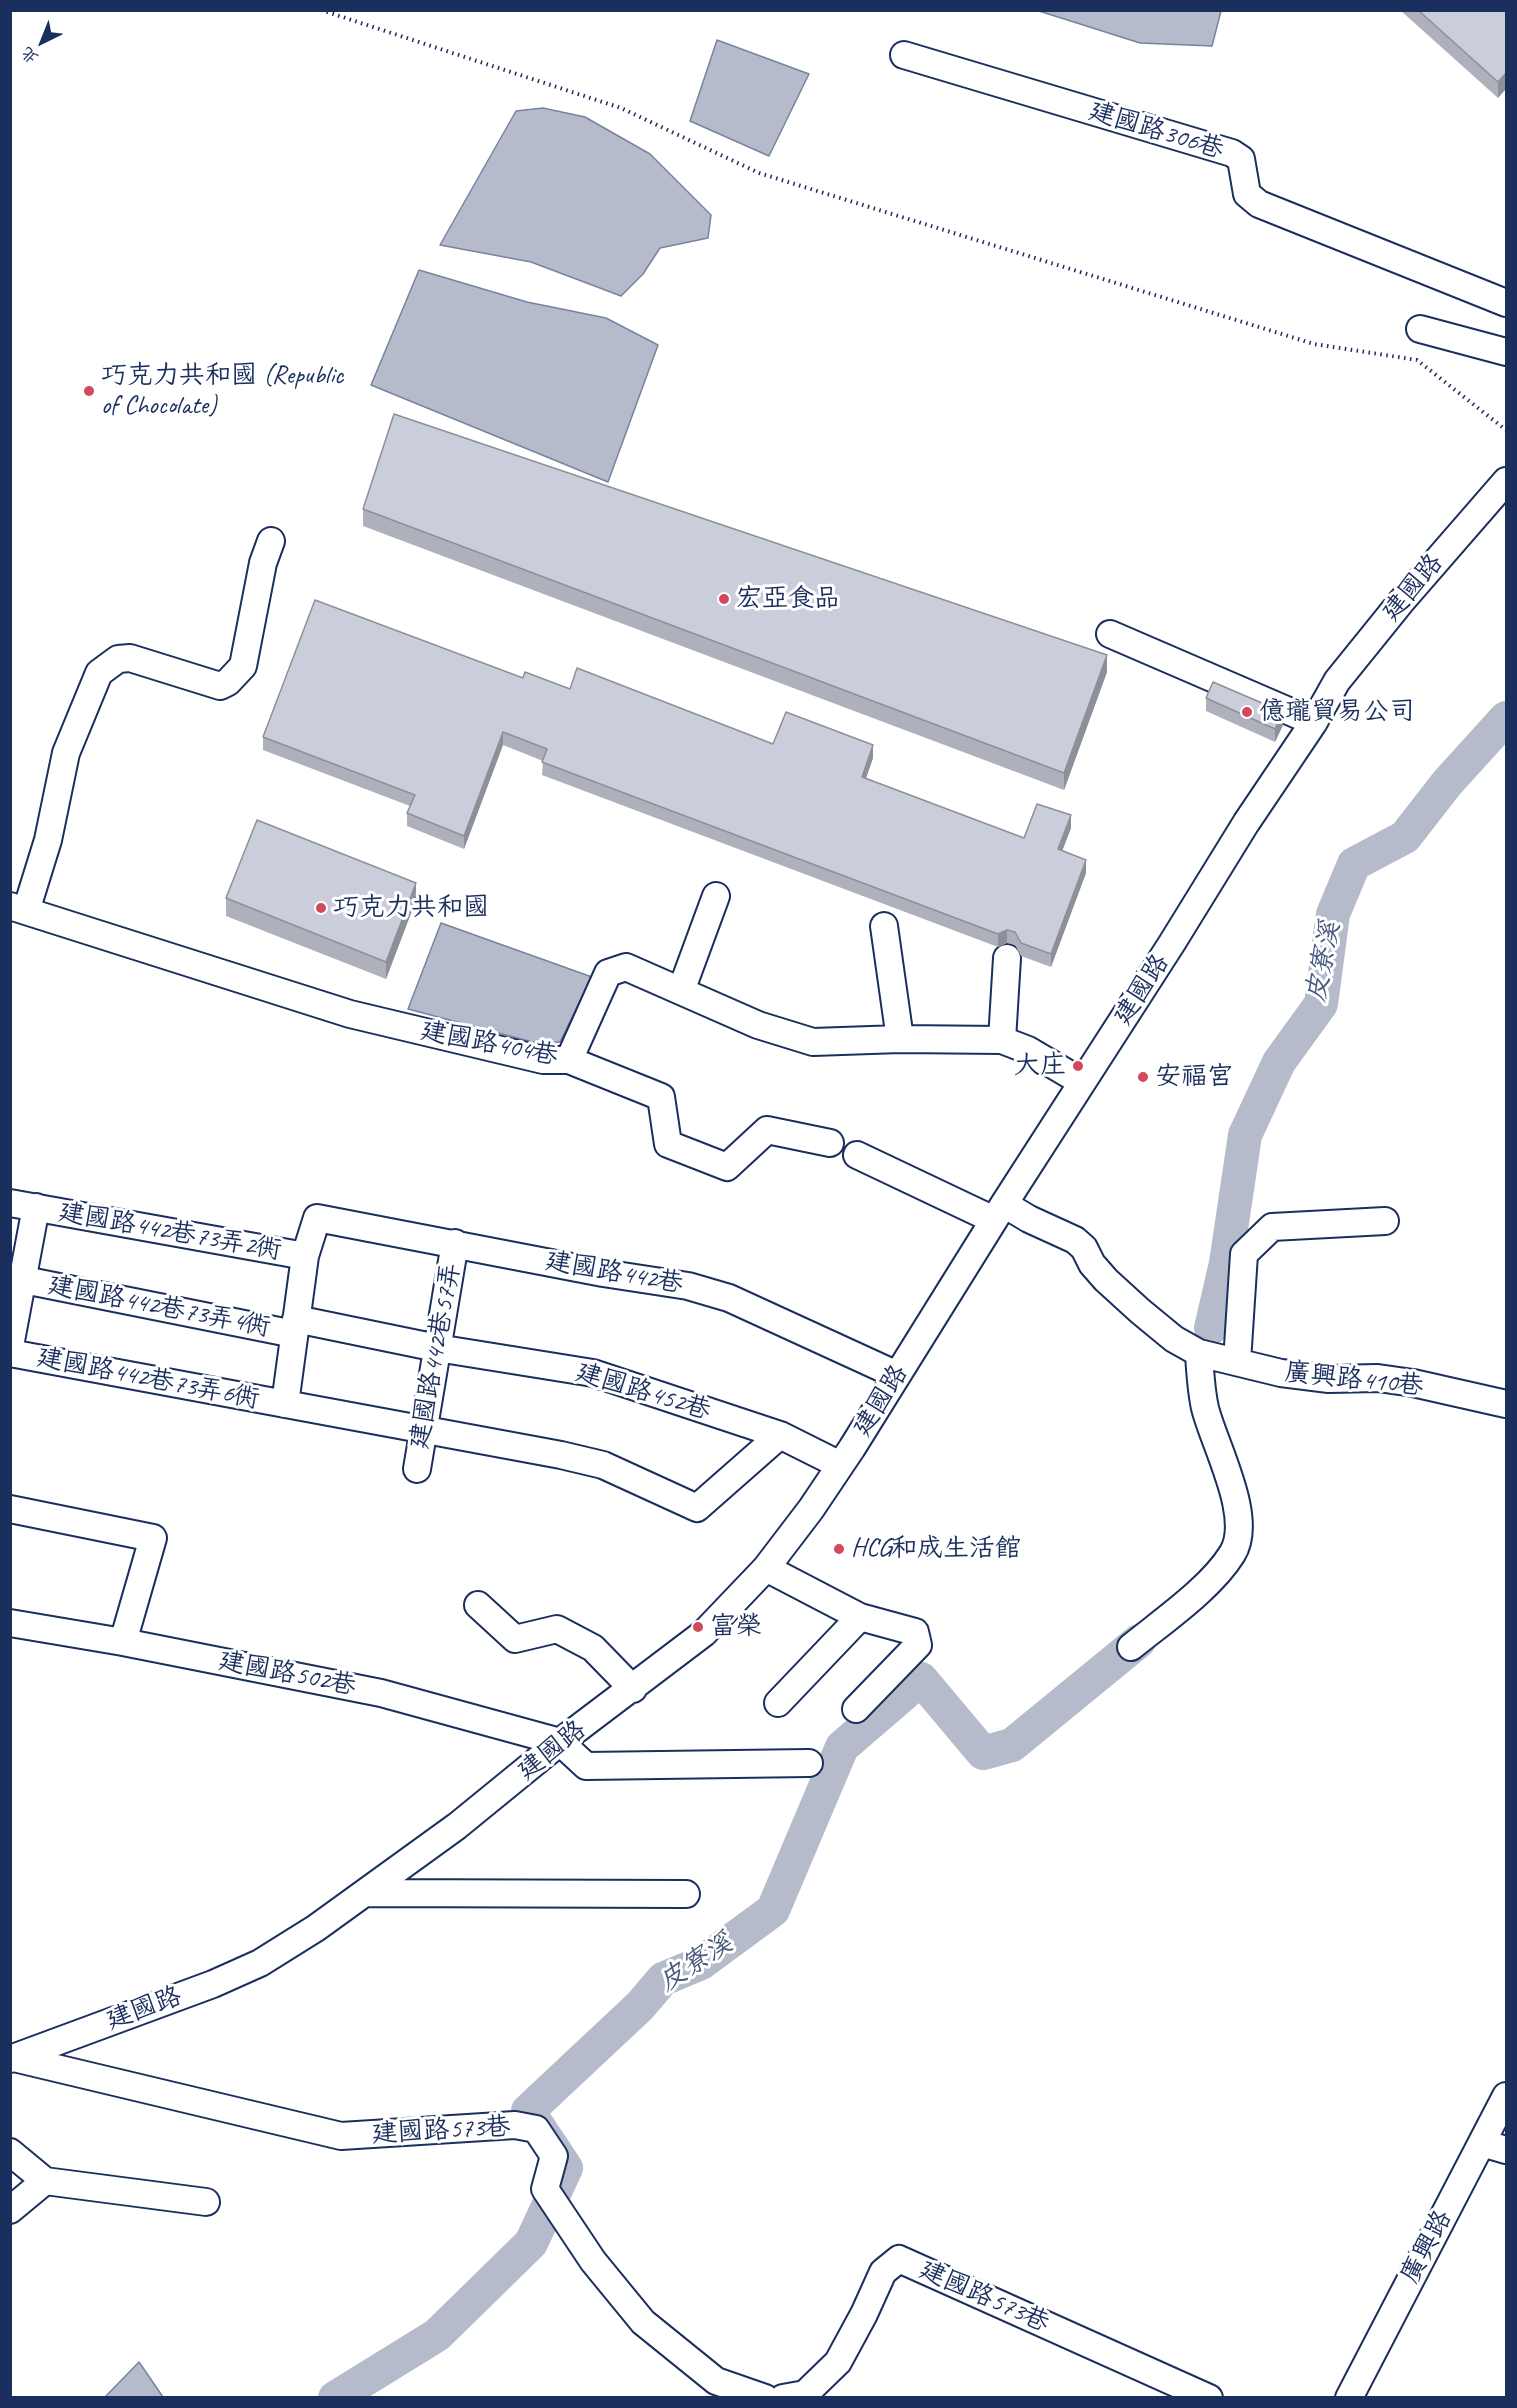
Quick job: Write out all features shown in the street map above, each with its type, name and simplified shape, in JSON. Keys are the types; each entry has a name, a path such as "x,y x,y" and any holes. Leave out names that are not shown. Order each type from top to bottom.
{"street":[{"name":"建國路306巷","path":"904,56 1232,153 1241,159 1247,194 1259,204 1506,303"},
{"path":"1420,329 1506,352"},
{"name":"建國路","path":"12,2058 213,1984 260,1963 316,1928 456,1826 560,1742 704,1633 766,1568 840,1465 1246,823 1314,722 1337,681 1400,603 1506,481"},
{"path":"18,908 48,840 66,753 99,673 118,659 130,658 220,686 228,682 243,666 263,563 271,541"},
{"path":"1110,634 1314,722"},
{"path":"681,991 716,896"},
{"name":"建國路404巷","path":"18,908 350,1014 543,1060 569,1060 608,973 626,967 758,1025 813,1042 900,1039 1002,1040 1028,1050 1082,1082"},
{"path":"884,926 900,1039"},
{"path":"1002,1040 1007,958"},
{"path":"569,1060 661,1097 668,1144 727,1167 767,1130 830,1143"},
{"name":"廣興路410巷","path":"857,1155 999,1212 1029,1219 1075,1240 1084,1248 1092,1264 1106,1280 1140,1311 1174,1339 1199,1353 1281,1374 1329,1379 1378,1378 1402,1381 1506,1404"},
{"name":"建國路442巷73弄2衖","path":"10,1203 305,1256"},
{"name":"建國路442巷73弄2衖","path":"10,1346 36,1207"},
{"name":"建國路442巷","path":"305,1256 317,1218 603,1273 699,1289 729,1298 897,1376"},
{"path":"1237,1362 1244,1254 1272,1227 1385,1221"},
{"name":"建國路442巷57弄","path":"417,1469 455,1243"},
{"path":"285,1404 305,1256"},
{"name":"建國路442巷73弄4衖","path":"24,1280 295,1327 437,1348"},
{"name":"建國路452巷","path":"437,1348 593,1373 780,1435 840,1465"},
{"name":"建國路442巷73弄6衖","path":"10,1353 561,1455 603,1465 697,1508 780,1435"},
{"path":"1131,1647 1212,1579 1234,1552 1239,1531 1238,1508 1205,1408 1199,1353"},
{"path":"10,1509 153,1538 123,1642"},
{"path":"766,1568 860,1617 915,1632 918,1645 856,1709"},
{"path":"478,1605 515,1639 557,1629 593,1648 633,1689"},
{"path":"778,1703 860,1617"},
{"name":"建國路502巷","path":"10,1623 123,1642 381,1693 560,1742"},
{"path":"560,1742 586,1766 809,1763"},
{"path":"365,1893 686,1894"},
{"name":"建國路573巷","path":"12,2058 341,2136 515,2125 536,2129 554,2156 545,2189 593,2261 643,2322 716,2381 765,2397"},
{"name":"廣興路","path":"1349,2397 1482,2143 1501,2119 1506,2096"},
{"path":"1482,2143 1506,2150"},
{"path":"10,2152 45,2181 206,2202"},
{"path":"10,2210 45,2181"},
{"name":"建國路573巷","path":"783,2397 805,2394 838,2362 883,2272 899,2259 1209,2397"}],"path":[{"path":"321,10 621,108 759,173 1314,344 1417,360 1506,430"}],"water":[{"path":"1039,11 1221,11 1212,46 1140,43"},
{"path":"717,40 809,74 769,156 690,121"},
{"path":"543,108 585,117 650,154 711,215 708,238 660,248 643,274 621,296 531,262 440,245 516,111"},
{"path":"419,270 527,302 606,318 658,345 608,482 371,385"},
{"path":"441,923 592,977 560,1042 540,1044 408,1009"},
{"path":"139,2362 163,2397 105,2397"}],"building":[{"path":"1418,10 1506,10 1506,73 1498,82"},
{"name":"宏亞食品","path":"394,414 1107,655 1064,773 363,509"},
{"path":"315,600 523,678 525,672 570,689 577,668 773,744 786,712 873,745 862,777 1024,838 1037,804 1071,815 1058,849 1086,860 1051,954 1021,943 1015,932 1007,930 998,934 542,762 547,749 503,732 464,836 407,813 415,795 263,737"},
{"path":"1213,682 1283,712 1275,729 1206,698"},
{"name":"巧克力共和國","path":"257,820 416,883 386,962 226,898"}],"waterway":[{"name":"皮寮溪","path":"1211,1328 1226,1263 1245,1135 1279,1062 1321,1004 1333,914 1354,864 1405,837 1447,783 1506,718"},
{"name":"皮寮溪","path":"335,2398 437,2335 531,2243 566,2168 528,2111 640,2006 663,1979 701,1963 773,1910 842,1747 921,1679 983,1753 1012,1745 1139,1641"}],"place":[{"name":"巧克力共和國 (Republic of Chocolate)","path":"89,391"},
{"name":"宏亞食品","path":"724,599"},
{"name":"億瓏貿易公司","path":"1247,712"},
{"name":"巧克力共和國","path":"321,908"},
{"name":"大庄","path":"1078,1066"},
{"name":"安福宮","path":"1143,1077"},
{"name":"HCG和成生活館","path":"839,1549"},
{"name":"富榮","path":"698,1627"}]}
